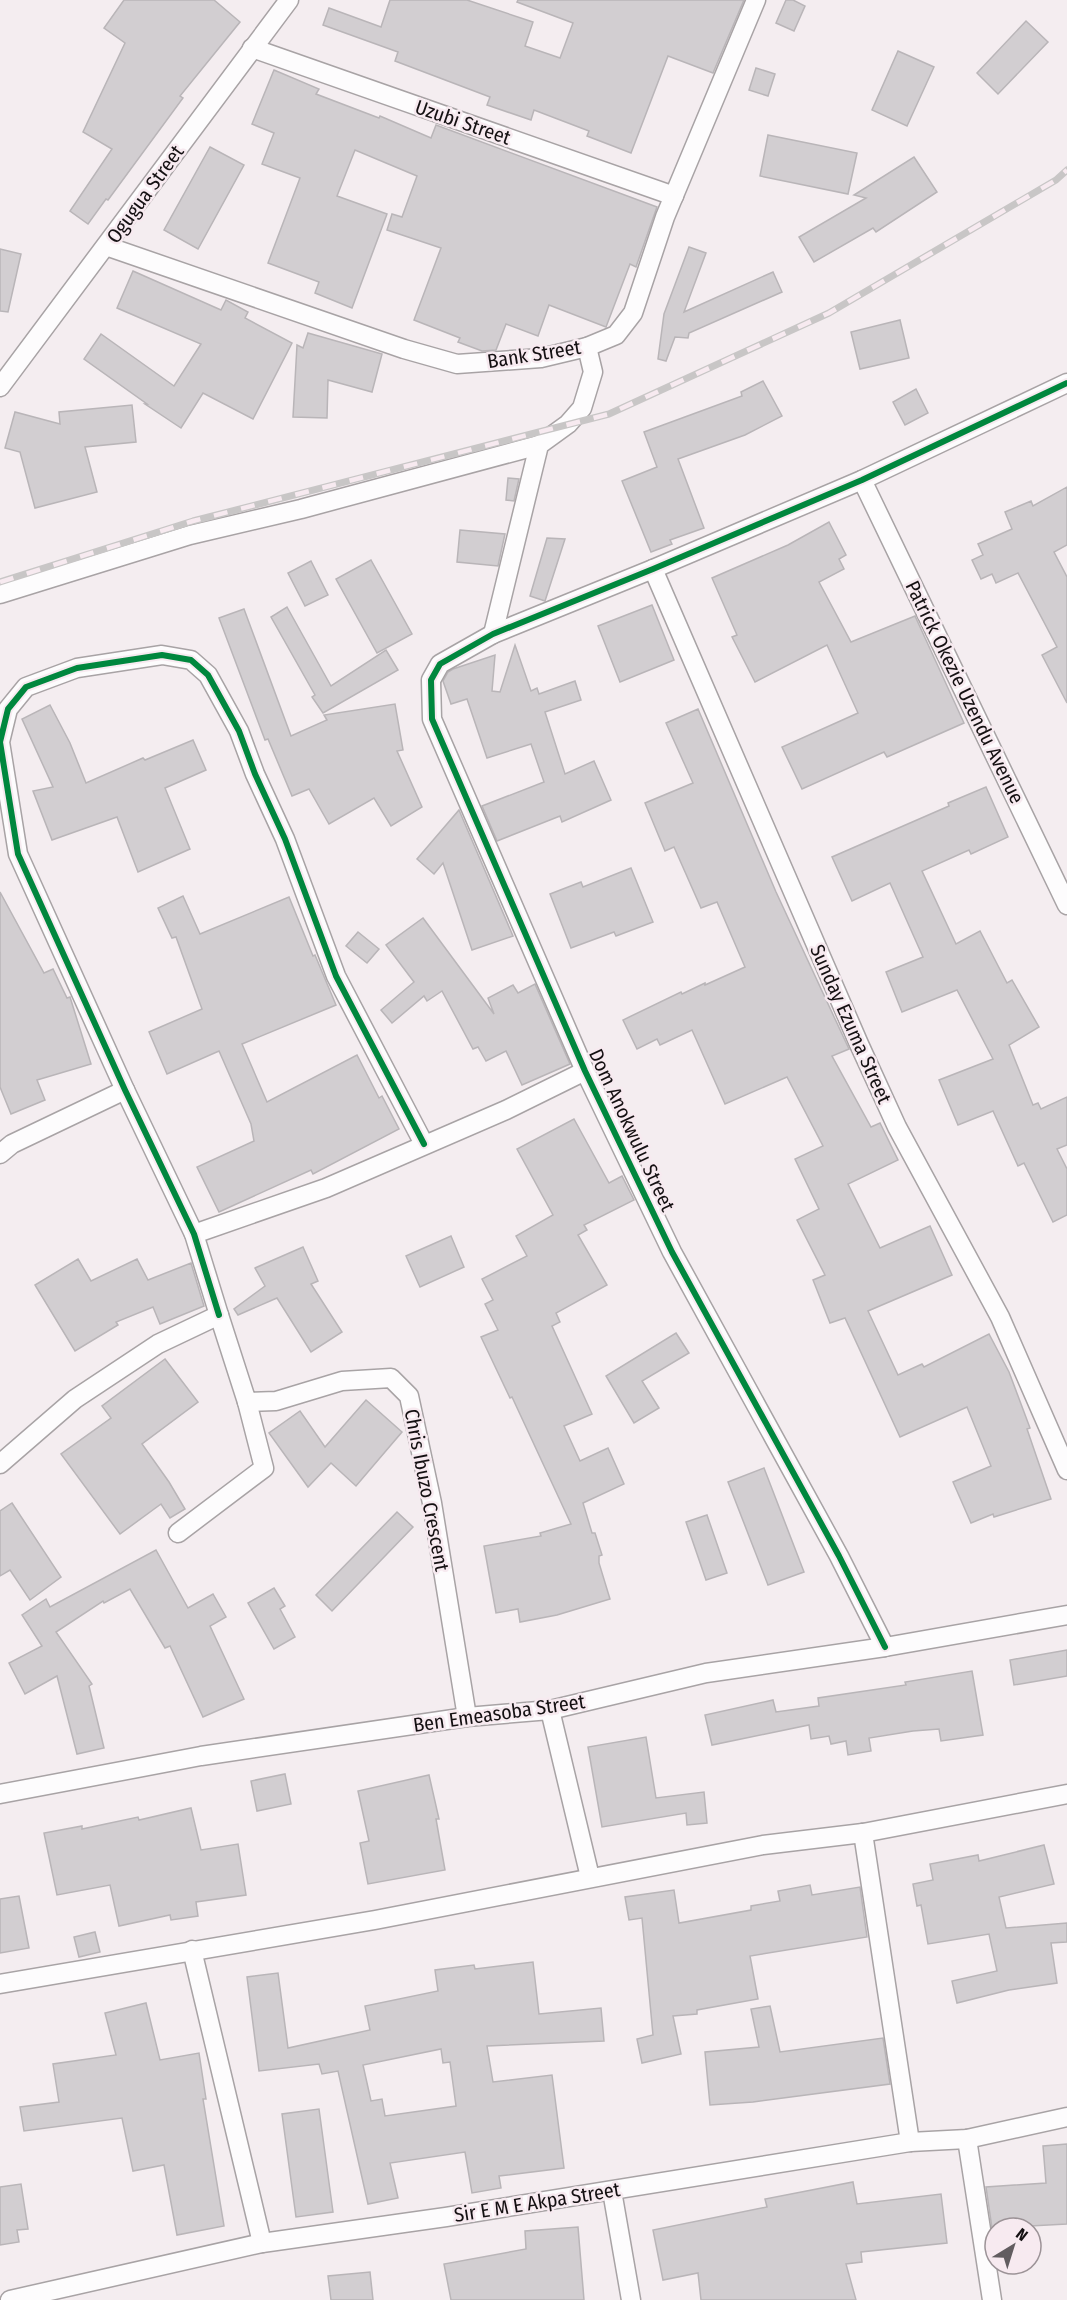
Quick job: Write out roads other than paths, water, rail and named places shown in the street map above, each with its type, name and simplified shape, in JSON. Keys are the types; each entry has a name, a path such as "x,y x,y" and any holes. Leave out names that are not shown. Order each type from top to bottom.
{"street":[{"name":"Ogugua Street","path":"0,387 289,0"},
{"name":"Bank Street","path":"106,246 404,349 457,364 541,357 587,347 616,335 633,313 674,196 756,0"},
{"name":"Uzubi Street","path":"252,48 674,196"},
{"path":"0,594 190,535 301,509 538,445 568,424 582,408 593,372 587,347"},
{"name":"Dom Anokwulu Street","path":"885,1647 839,1556 672,1252 585,1071 432,719 431,680 440,664 493,634 862,480 1067,383"},
{"path":"493,634 538,445"},
{"name":"Patrick Okezie Uzendu Avenue","path":"862,480 1067,904"},
{"name":"Sunday Ezuma Street","path":"653,569 897,1127 1000,1317 1067,1470"},
{"path":"178,1533 264,1468 247,1402 194,1234 125,1090 18,854 0,742 8,709 26,687 77,668 162,655 191,660 208,675 239,731 255,774 285,839 336,976 424,1144"},
{"path":"194,1234 326,1188 506,1110 585,1071"},
{"path":"0,1154 12,1144 125,1090"},
{"path":"0,1464 75,1399 158,1344 219,1315"},
{"name":"Chris Ibuzo Crescent","path":"247,1402 276,1401 342,1381 391,1378 409,1396 432,1503 466,1717"},
{"name":"Ben Emeasoba Street","path":"0,1794 201,1756 466,1717 550,1710 706,1673 885,1647 1067,1615"},
{"path":"550,1710 590,1877"},
{"path":"0,1984 70,1974 192,1950 375,1920 763,1845 864,1833 1067,1794"},
{"path":"864,1833 910,2142"},
{"path":"192,1950 262,2243"},
{"name":"Sir E M E Akpa Street","path":"10,2300 262,2243 612,2191 910,2142 967,2139 1067,2117"},
{"path":"967,2139 992,2300"},
{"path":"612,2191 631,2300"}],"railway":[{"path":"0,582 193,521 609,414 829,313 1056,180 1067,170"}]}
